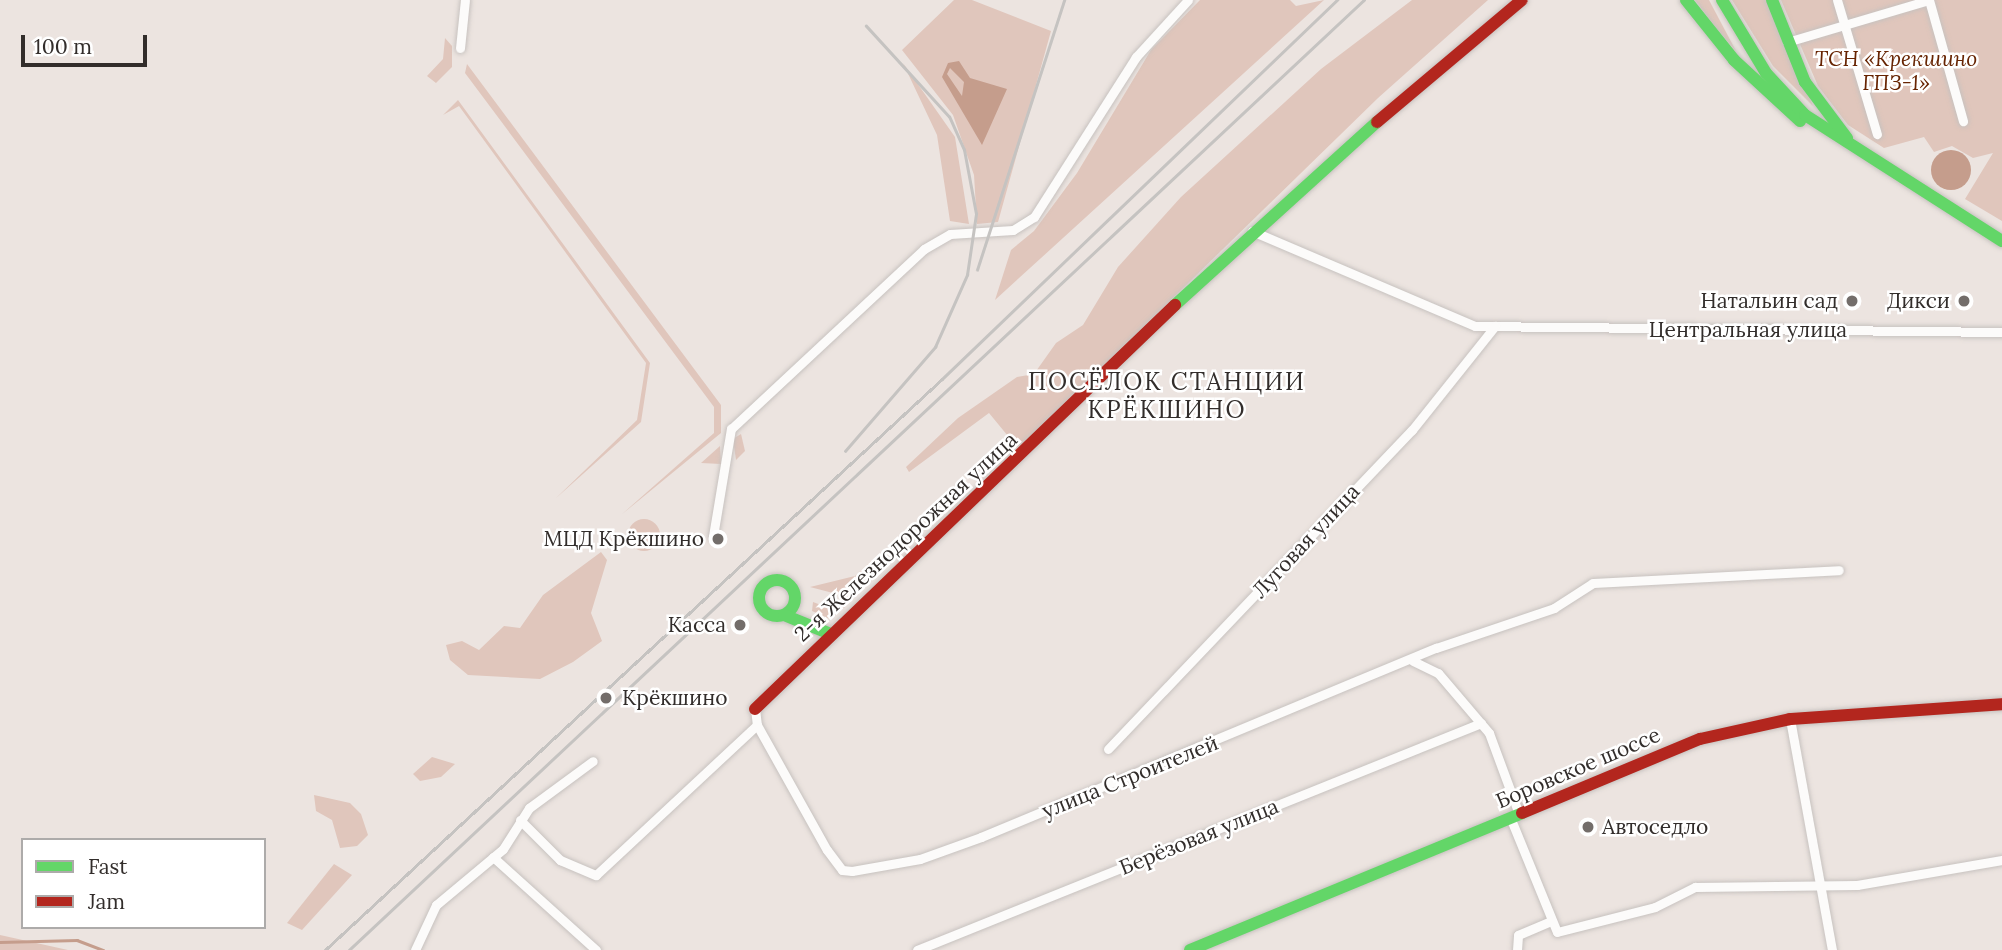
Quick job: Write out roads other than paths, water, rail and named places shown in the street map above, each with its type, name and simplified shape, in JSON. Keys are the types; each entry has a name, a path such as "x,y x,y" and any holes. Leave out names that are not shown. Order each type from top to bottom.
{"street":[{"path":"460,48 466,0"},
{"path":"713,536 726,437 924,249 950,234 1013,230 1034,216 1136,57 1188,0"},
{"name":"2-я Железнодорожная улица","path":"757,724 755,709 828,633 1252,230 1382,112 1522,0"},
{"path":"1686,0 1772,100 1846,150 1893,173"},
{"path":"1722,0 1794,105 1893,173 2002,241"},
{"path":"1772,0 1787,42 1829,119 1893,173"},
{"path":"1837,0 1877,134"},
{"path":"1787,42 1929,0 1963,121"},
{"name":"Центральная улица","path":"1252,230 1467,324 2002,332"},
{"name":"Луговая улица","path":"1108,749 1412,430 1495,326"},
{"name":"улица Строителей","path":"757,724 842,870 912,860 981,837 1413,661 1553,608 1593,583 1839,570"},
{"path":"791,613 828,633"},
{"path":"1413,661 1437,673 1481,723 1500,752 1515,816 1549,925 1562,932 1600,925 1695,887 1857,884 2002,860"},
{"name":"Боровское шоссе","path":"1190,950 1685,743 1790,719 2002,704"},
{"path":"1790,719 1832,950"},
{"name":"Берёзовая улица","path":"917,950 1481,723"},
{"path":"520,820 566,864 596,875 757,724"},
{"path":"415,950 430,911 493,857 520,820 593,761"},
{"path":"493,857 596,950"},
{"path":"1517,950 1518,935 1549,925"}],"waterway":[{"path":"0,942 77,940 103,950"}],"railway":[{"path":"977,270 1064,0"},
{"path":"325,950 941,380 1337,0"},
{"path":"349,950 1364,0"},
{"path":"845,451 935,347 967,275 976,214 964,150 949,117 866,26"}],"place":[{"name":"Натальин сад","path":"1852,301"},
{"name":"Дикси","path":"1964,301"},
{"name":"МЦД Крёкшино","path":"718,539"},
{"name":"Касса","path":"740,625"},
{"name":"Крёкшино","path":"606,698"},
{"name":"Автоседло","path":"1588,827"}],"district":[{"name":"ПОСЁЛОК СТАНЦИИ КРЁКШИНО","path":"1167,396"}],"park label":[{"name":"ТСН «Крекшино ГПЗ-1»","path":"1896,71"}]}
